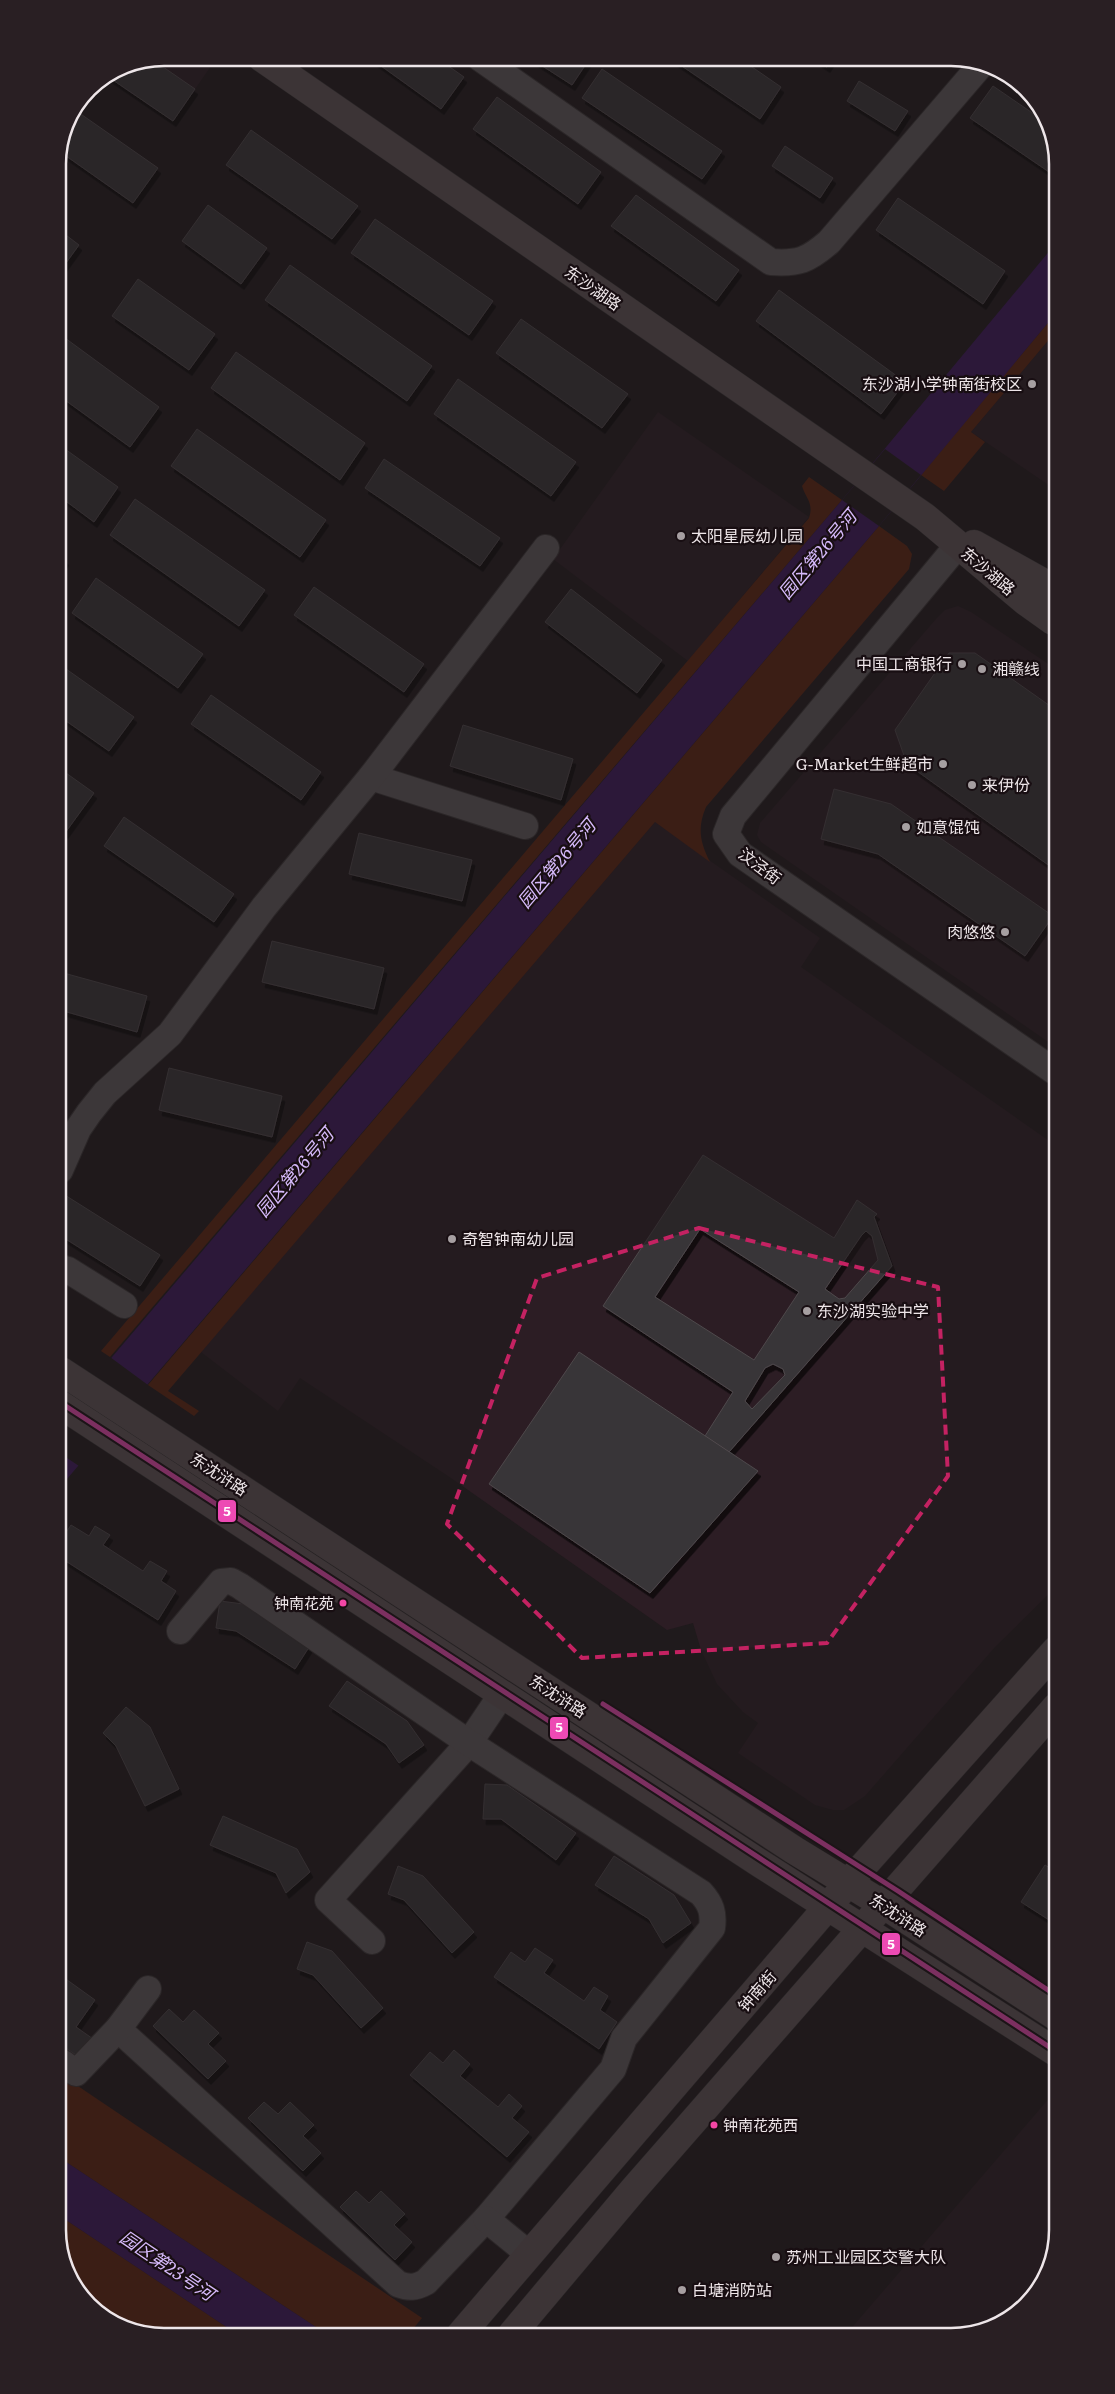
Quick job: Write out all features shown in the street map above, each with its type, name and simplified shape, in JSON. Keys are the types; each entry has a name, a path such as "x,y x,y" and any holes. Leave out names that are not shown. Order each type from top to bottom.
{"main road":[{"name":"东沙湖路","path":"277,66 864,474 925,518 1025,601 1049,618"},
{"name":"东沙湖路","path":"925,518 1049,585"},
{"name":"东沈浒路","path":"66,1374 794,1850 884,1905 1049,2012"},
{"name":"东沈浒路","path":"66,1408 828,1907 1049,2048"},
{"name":"钟南街","path":"466,2328 848,1883 1049,1658"},
{"path":"517,2328 629,2196 1049,1715"}],"street":[{"path":"491,66 771,262 793,264 812,256 829,242 976,70"},
{"name":"汶泾街","path":"958,545 733,816 726,834 740,854 1049,1068"},
{"path":"66,1156 78,1129 89,1113 105,1093 170,1034 264,907 372,777 546,548"},
{"path":"372,777 525,826"},
{"path":"66,1269 124,1305"},
{"path":"118,2028 398,2284 407,2287 417,2287 426,2282 486,2219 613,2070 624,2038 712,1928 714,1916 709,1902 701,1894 469,1743 230,1581 221,1582 214,1588 180,1631"},
{"path":"372,1942 328,1900 469,1743 502,1694"},
{"path":"66,2066 76,2073 118,2028 148,1989"},
{"path":"486,2219 528,2254"}],"highlighted area":[{"path":"699,1228 938,1287 948,1476 827,1643 582,1658 447,1524 537,1278"}],"shaded area":[{"path":"211,66 173,121 113,80 145,68"},
{"path":"1049,322 1049,340 971,432 985,442 944,491 921,475"},
{"name":"东沙湖小学钟南街校区","path":"1049,340 1049,485 971,432"},
{"name":"太阳星辰幼儿园","path":"658,412 809,517 688,661 553,559"},
{"path":"809,477 842,500 110,1357 101,1351 809,518 811,508 802,486"},
{"path":"879,526 907,546 912,554 909,569 706,807 701,822 701,835 710,862 655,822 168,1391 199,1411 194,1416 148,1385"},
{"path":"958,606 971,612 1049,664 1049,1043 761,842 757,835 760,823 945,610"},
{"name":"东沙湖实验中学","path":"655,822 820,938 801,967 1049,1141 1049,1594 995,1647 865,1796 844,1810 833,1810 815,1805 738,1753 758,1723 743,1712 717,1684 701,1650 693,1623 667,1630 451,1478 300,1378 278,1411 201,1352"},
{"path":"66,2078 422,2318 414,2328 317,2328 66,2162"},
{"path":"1049,2098 1049,2236 1044,2261 1036,2279 1024,2294 994,2318 963,2327 851,2328"},
{"path":"66,2220 228,2328 158,2328 133,2323 110,2311 91,2294 76,2273 68,2249"}],"water":[{"name":"园区第26号河","path":"1049,252 1049,322 879,526 66,1480 66,1411 842,500"},
{"name":"园区第23号河","path":"66,2162 317,2328 228,2328 66,2220"}],"pier":[{"path":"885,449 921,475 879,526 842,500"},
{"path":"110,1357 148,1385 79,1466 66,1457 66,1411"}],"building":[{"path":"162,66 195,89 173,121 113,80 145,68"},
{"path":"381,66 448,66 464,77 441,109"},
{"path":"542,66 585,66 572,85"},
{"path":"682,66 751,66 781,87 760,119"},
{"path":"602,69 722,151 702,179 582,98"},
{"path":"859,81 908,111 895,131 847,101"},
{"path":"993,86 1036,116 1047,145 1049,172 970,118"},
{"path":"497,97 601,172 578,204 473,129"},
{"path":"80,114 158,168 133,203 66,156 70,139"},
{"path":"251,130 358,206 332,239 226,165"},
{"path":"785,146 833,178 820,198 772,166"},
{"path":"636,195 739,270 716,301 611,226"},
{"path":"898,198 1005,271 983,304 876,230"},
{"path":"208,205 267,248 241,284 182,241"},
{"path":"375,219 493,301 469,335 351,253"},
{"path":"66,235 79,245 66,263"},
{"path":"290,265 432,366 407,401 265,300"},
{"path":"138,279 215,334 189,370 112,316"},
{"path":"779,290 905,382 881,414 756,321"},
{"path":"521,319 628,394 602,428 496,353"},
{"path":"66,339 159,407 130,447 66,401"},
{"path":"236,352 365,443 340,480 211,388"},
{"path":"458,379 576,462 551,496 434,414"},
{"path":"197,429 326,520 300,557 171,466"},
{"path":"66,450 118,487 94,522 66,501"},
{"path":"384,459 500,538 480,566 365,488"},
{"path":"135,499 265,590 239,626 110,535"},
{"path":"96,578 203,654 178,688 72,613"},
{"path":"314,587 424,664 404,692 294,615"},
{"path":"571,589 662,660 637,693 545,622"},
{"path":"949,653 975,653 1049,705 1049,865 907,764 895,730"},
{"path":"66,669 134,717 109,751 66,721"},
{"path":"211,695 321,772 301,800 191,724"},
{"path":"463,725 573,759 561,800 450,766"},
{"path":"66,773 94,793 66,832"},
{"path":"834,789 891,804 1049,913 1049,922 1025,956 878,854 821,839"},
{"path":"124,817 234,894 214,922 104,846"},
{"path":"359,833 472,860 462,901 349,874"},
{"path":"272,941 384,968 374,1009 262,982"},
{"path":"66,974 147,996 137,1032 66,1012"},
{"path":"169,1068 282,1096 272,1137 159,1110"},
{"path":"703,1155 834,1238 857,1200 877,1214 874,1217 892,1266 729,1452 705,1436 733,1392 603,1306","holes":["700,1229 799,1292 754,1360 655,1297","866,1231 872,1236 878,1260 845,1298 839,1299 825,1289","773,1364 783,1369 785,1375 752,1409 745,1401 765,1368"]},
{"path":"66,1196 160,1255 140,1286 66,1239"},
{"path":"579,1352 758,1471 650,1593 489,1484"},
{"path":"71,1525 89,1536 95,1526 110,1535 103,1545 143,1571 150,1561 167,1571 161,1581 176,1591 158,1620 66,1561 66,1532"},
{"path":"220,1601 251,1605 311,1644 295,1669 236,1631 216,1628"},
{"path":"347,1681 407,1721 424,1745 399,1763 386,1744 329,1706"},
{"path":"126,1707 150,1727 179,1789 145,1806 116,1746 103,1733"},
{"path":"485,1784 507,1785 576,1833 556,1860 501,1819 483,1819"},
{"path":"223,1816 297,1849 310,1872 286,1893 276,1873 210,1845"},
{"path":"614,1856 674,1895 691,1923 663,1943 649,1919 595,1885"},
{"path":"1045,1865 1049,1867 1049,1920 1021,1902"},
{"path":"398,1866 423,1876 474,1932 452,1953 404,1900 388,1894"},
{"path":"307,1942 332,1951 383,2008 361,2028 313,1975 297,1969"},
{"path":"535,1948 553,1960 544,1973 584,2001 594,1987 608,1996 600,2010 617,2022 599,2049 494,1977 511,1952 525,1962"},
{"path":"66,1979 95,2000 76,2027 96,2041 83,2060 66,2048"},
{"path":"169,2009 183,2022 194,2010 219,2033 208,2044 226,2061 208,2079 153,2026"},
{"path":"454,2050 470,2064 460,2076 498,2107 509,2094 522,2106 512,2118 529,2132 507,2157 410,2075 430,2052 443,2063"},
{"path":"264,2102 278,2114 290,2102 314,2125 303,2136 321,2153 303,2171 248,2118"},
{"path":"356,2191 369,2203 381,2191 405,2214 394,2225 412,2242 395,2260 340,2207"}],"transit line":[{"name":"5","path":"66,1406 1049,2047"},
{"name":"5","path":"603,1704 898,1891 1049,1991"}],"place":[{"name":"东沙湖小学钟南街校区","path":"1032,384"},
{"name":"太阳星辰幼儿园","path":"681,536"},
{"name":"中国工商银行","path":"962,664"},
{"name":"湘赣线","path":"982,669"},
{"name":"G-Market生鲜超市","path":"943,764"},
{"name":"来伊份","path":"972,785"},
{"name":"如意馄饨","path":"906,827"},
{"name":"肉悠悠","path":"1005,932"},
{"name":"奇智钟南幼儿园","path":"452,1239"},
{"name":"东沙湖实验中学","path":"807,1311"},
{"name":"钟南花苑","path":"343,1603"},
{"name":"钟南花苑西","path":"714,2125"},
{"name":"苏州工业园区交警大队","path":"776,2257"},
{"name":"白塘消防站","path":"682,2290"}]}
